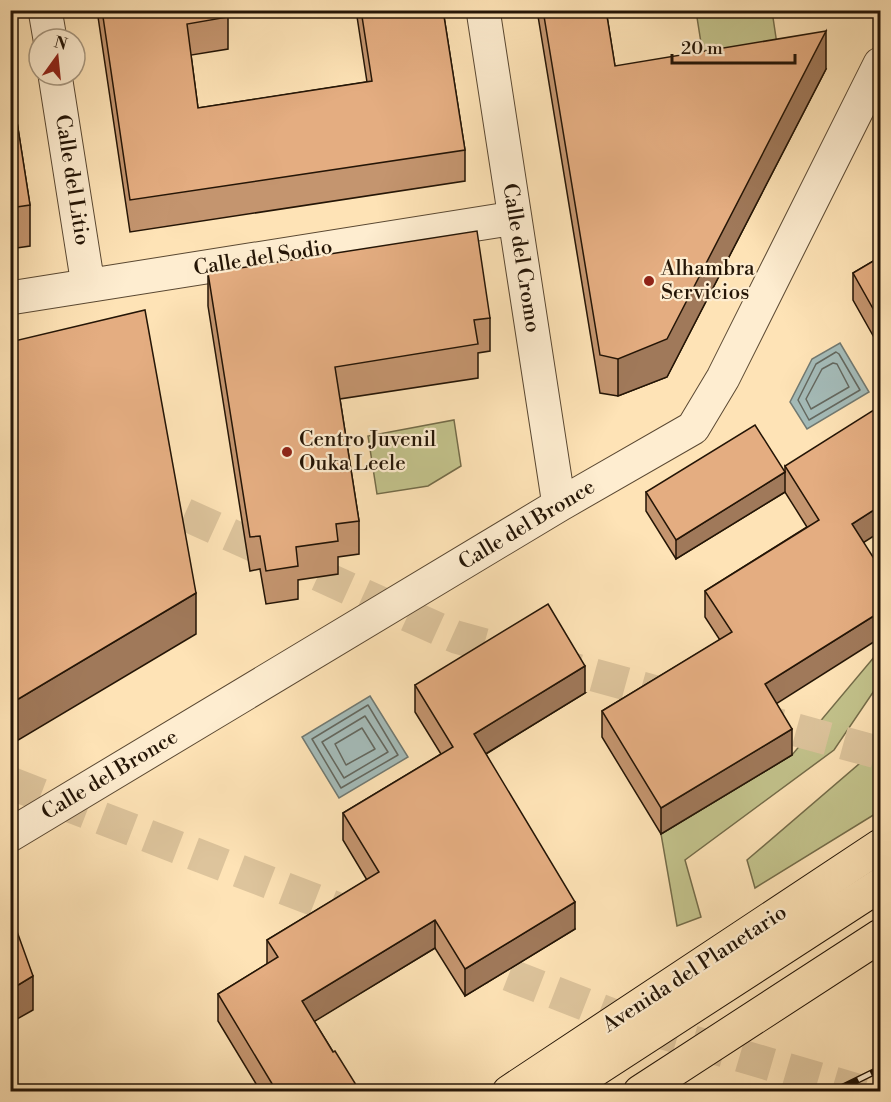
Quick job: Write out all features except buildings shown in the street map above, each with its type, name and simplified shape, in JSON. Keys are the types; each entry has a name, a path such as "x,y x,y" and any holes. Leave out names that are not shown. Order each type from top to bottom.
{"main road":[{"name":"Avenida del Planetario","path":"509,1092 880,846"},
{"path":"561,1092 880,885"},
{"path":"640,1092 880,936"}],"street":[{"path":"45,10 48,27"},
{"name":"Calle del Cromo","path":"483,10 559,505"},
{"name":"Calle del Bronce","path":"10,835 559,505 693,429 723,378 880,64"},
{"name":"Calle del Litio","path":"57,87 88,285"},
{"name":"Calle del Sodio","path":"10,298 515,218"}],"green space":[{"path":"696,11 772,11 778,51 704,62"},
{"path":"454,420 461,466 428,486 377,494 368,436"},
{"path":"880,650 880,682 834,750 685,860 701,917 677,926 661,834 792,755"},
{"path":"880,746 880,811 755,888 747,860"}],"water":[{"path":"840,343 869,392 807,429 790,402 812,359"},
{"path":"370,696 408,757 339,798 302,737"}],"tunnel":[{"path":"140,494 456,637 685,700"},
{"path":"749,717 880,753"},
{"path":"10,783 367,920"},
{"path":"463,957 646,1028 864,1092"}],"railway":[{"path":"833,1092 880,1069"}],"place":[{"name":"Alhambra Servicios","path":"649,281"},
{"name":"Centro Juvenil Ouka Leele","path":"287,452"}]}
